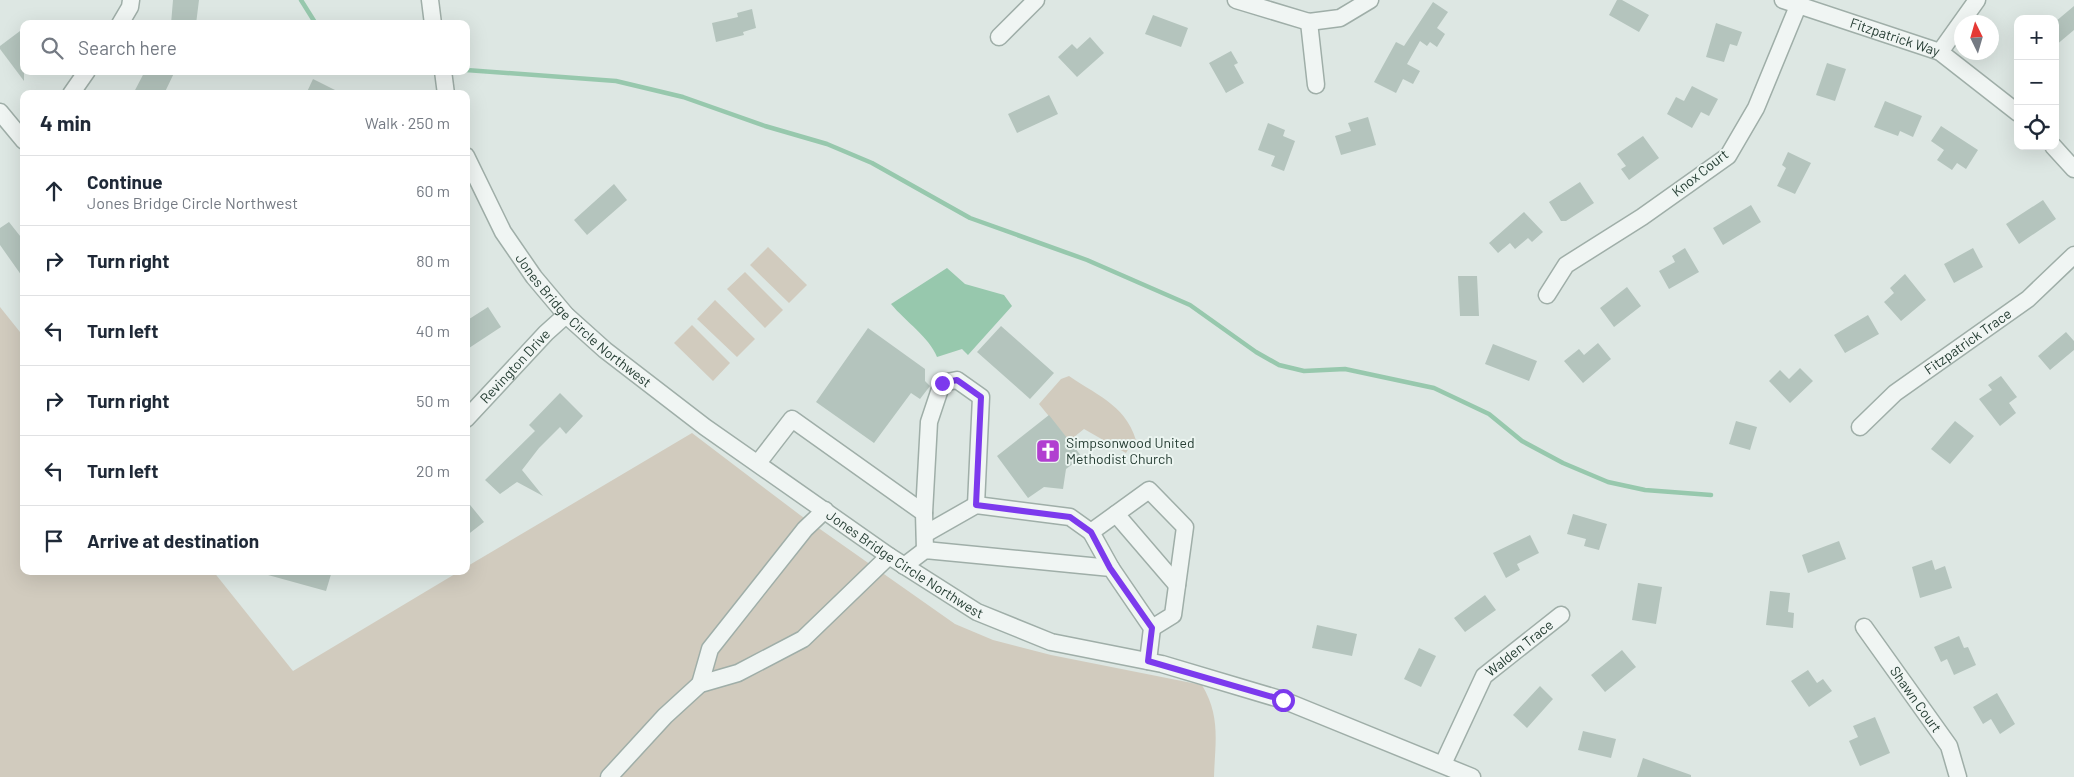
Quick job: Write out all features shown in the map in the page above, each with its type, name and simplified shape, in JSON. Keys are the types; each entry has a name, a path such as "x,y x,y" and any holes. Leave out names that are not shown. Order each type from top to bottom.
{"street":[{"path":"122,20 130,7 131,0"},
{"path":"430,0 432,20"},
{"path":"999,37 1036,0"},
{"path":"1236,0 1309,22 1340,18 1370,0"},
{"path":"1940,52 1977,0"},
{"name":"Fitzpatrick Way","path":"1790,3 1940,52 2014,110"},
{"name":"Knox Court","path":"1546,295 1566,265 1642,217 1728,156 1756,108 1790,3"},
{"path":"1309,22 1316,85"},
{"path":"73,90 84,75"},
{"path":"443,75 445,90"},
{"path":"0,112 20,135"},
{"path":"2057,150 2074,169"},
{"name":"Jones Bridge Circle Northwest","path":"470,164 503,232 534,277 566,315 604,350 705,427 889,556 977,612 1051,642 1148,661 1283,700 1472,777"},
{"name":"Fitzpatrick Trace","path":"1860,427 1895,393 2028,299 2074,255"},
{"name":"Revington Drive","path":"470,415 546,333 566,315"},
{"path":"925,542 924,513 929,422 942,383 957,380 981,397 976,505"},
{"path":"758,463 792,420 924,513"},
{"path":"1091,532 1149,490 1184,527 1173,615 1152,628"},
{"path":"904,566 925,542 976,505 1070,517 1091,532 1110,568 1152,628 1148,661"},
{"path":"700,684 710,649 805,529 825,510"},
{"path":"1116,514 1177,585"},
{"path":"925,542 1110,568"},
{"path":"609,777 665,716 700,684 738,673 803,638 889,556"},
{"name":"Walden Trace","path":"1443,764 1484,676 1561,615"},
{"name":"Shawn Court","path":"1864,627 1949,746 1958,777"}],"shaded area":[{"path":"768,247 807,285 789,303 750,265"},
{"path":"947,268 965,284 1004,295 1012,306 968,355 962,349 937,357 923,336 891,304"},
{"path":"745,272 783,310 765,328 727,289"},
{"path":"715,300 755,339 737,357 697,319"},
{"path":"0,307 20,332 20,575 216,575 293,671 453,575 470,575 470,565 692,433 800,515 955,624 993,640 1051,655 1202,685 1212,708 1216,730 1214,777 0,777"},
{"path":"692,325 730,363 713,381 674,343"},
{"path":"1069,376 1112,404 1120,412 1128,422 1138,447 1129,448 1126,453 1084,429 1069,441 1039,404 1061,379"}],"building":[{"path":"173,0 199,0 196,20 171,20"},
{"path":"1617,0 1622,0 1649,15 1639,32 1609,15"},
{"path":"1433,2 1448,12 1437,28 1445,34 1437,47 1430,42 1427,46 1420,41 1407,64 1420,71 1413,84 1403,79 1396,93 1374,82 1396,42 1404,46"},
{"path":"2074,6 2074,30 2059,43 2059,19"},
{"path":"752,9 756,28 743,32 744,35 716,42 712,23 738,17 737,13"},
{"path":"1153,15 1188,28 1181,47 1145,34"},
{"path":"1716,23 1742,32 1737,46 1730,44 1724,62 1706,57"},
{"path":"20,31 20,75 24,75 24,81 0,49 0,46"},
{"path":"1090,37 1104,53 1077,77 1058,57 1072,44 1077,49"},
{"path":"1231,51 1238,63 1234,65 1244,83 1226,93 1209,63"},
{"path":"1827,63 1846,69 1835,101 1816,95"},
{"path":"143,75 173,75 166,90 135,90"},
{"path":"313,79 335,90 308,90"},
{"path":"1692,86 1718,99 1709,116 1701,112 1692,128 1667,114 1676,97 1684,101"},
{"path":"1049,95 1058,114 1017,133 1008,114"},
{"path":"1885,101 1922,116 1913,137 1900,131 1898,136 1874,127"},
{"path":"1368,117 1376,145 1341,155 1335,136 1351,131 1348,123"},
{"path":"1268,123 1285,130 1283,136 1295,141 1284,171 1271,166 1275,156 1258,150"},
{"path":"1941,126 1978,150 1966,169 1957,163 1952,170 1937,160 1944,150 1931,141"},
{"path":"1643,136 1659,158 1629,180 1621,169 1626,166 1617,154"},
{"path":"1788,152 1811,163 1795,194 1777,186 1786,168 1782,165"},
{"path":"1580,182 1594,203 1566,221 1561,221 1549,202"},
{"path":"614,184 627,200 587,235 574,220"},
{"path":"2043,200 2056,219 2019,244 2006,224"},
{"path":"1751,205 1761,222 1723,245 1713,228"},
{"path":"1524,212 1543,232 1532,242 1528,238 1515,249 1510,243 1498,253 1489,243"},
{"path":"9,222 20,236 20,273 0,245 0,228"},
{"path":"1685,248 1699,272 1669,289 1659,271 1675,262 1672,256"},
{"path":"1973,248 1983,267 1954,283 1944,264"},
{"path":"1905,274 1926,300 1901,321 1884,302 1894,293 1890,288"},
{"path":"1458,276 1477,276 1479,316 1460,316"},
{"path":"1627,287 1641,306 1614,327 1600,308"},
{"path":"488,307 501,327 470,347 470,318"},
{"path":"1868,315 1879,334 1845,353 1834,335"},
{"path":"1001,326 1054,373 1030,399 977,352"},
{"path":"868,328 925,369 925,381 930,386 920,399 911,393 874,443 816,402"},
{"path":"2066,332 2074,341 2074,350 2050,370 2038,356"},
{"path":"1598,343 1611,359 1583,383 1564,361 1579,349 1584,355"},
{"path":"1493,344 1537,361 1529,381 1485,364"},
{"path":"1800,368 1813,381 1790,403 1769,381 1780,370 1789,379"},
{"path":"2001,376 2017,397 2009,403 2016,413 2000,426 1979,399 1992,390 1988,385"},
{"path":"560,393 583,416 566,434 560,427 539,448 522,470 543,496 517,482 500,494 485,480 535,431 529,425"},
{"path":"1049,415 1082,457 1066,469 1063,489 1044,487 1028,498 997,456"},
{"path":"1736,421 1757,427 1750,450 1729,444"},
{"path":"1955,421 1974,436 1950,464 1931,449"},
{"path":"470,505 484,522 470,533"},
{"path":"1573,514 1607,524 1599,550 1584,546 1586,539 1567,534"},
{"path":"1530,535 1539,553 1517,564 1520,570 1506,578 1493,553"},
{"path":"1839,541 1846,559 1808,573 1802,555"},
{"path":"1932,560 1935,570 1945,566 1952,588 1920,598 1912,567"},
{"path":"268,575 331,575 326,591"},
{"path":"1638,583 1662,587 1656,624 1632,620"},
{"path":"1770,591 1790,593 1788,612 1794,613 1793,628 1766,625"},
{"path":"1485,595 1496,610 1465,632 1454,618"},
{"path":"1317,625 1357,634 1352,656 1312,648"},
{"path":"1959,636 1964,648 1968,647 1976,665 1954,675 1947,659 1941,662 1934,647"},
{"path":"1419,648 1436,656 1421,687 1404,679"},
{"path":"1622,650 1636,667 1605,692 1591,675"},
{"path":"1808,670 1817,683 1823,679 1832,691 1809,707 1791,681"},
{"path":"1540,686 1553,699 1527,728 1513,715"},
{"path":"1997,693 2015,724 2000,734 1991,719 1983,724 1973,707"},
{"path":"1875,717 1890,753 1860,766 1849,741 1858,737 1853,726"},
{"path":"1583,731 1616,739 1611,758 1578,750"},
{"path":"1643,758 1691,775 1691,777 1637,777"}],"waterway":[{"path":"301,0 314,20"},
{"path":"470,70 616,81 683,97 765,126 827,144 872,163 970,218 1087,260 1190,305 1256,352 1279,365 1304,371 1345,369 1434,388 1489,414 1522,441 1563,463 1608,482 1645,490 1711,495"}],"place":[{"name":"Simpsonwood United Methodist Church","path":"1048,451"}],"route":[{"path":"942,383 957,380 981,397 976,505 1070,517 1091,532 1110,568 1152,628 1148,661 1283,700"}]}
